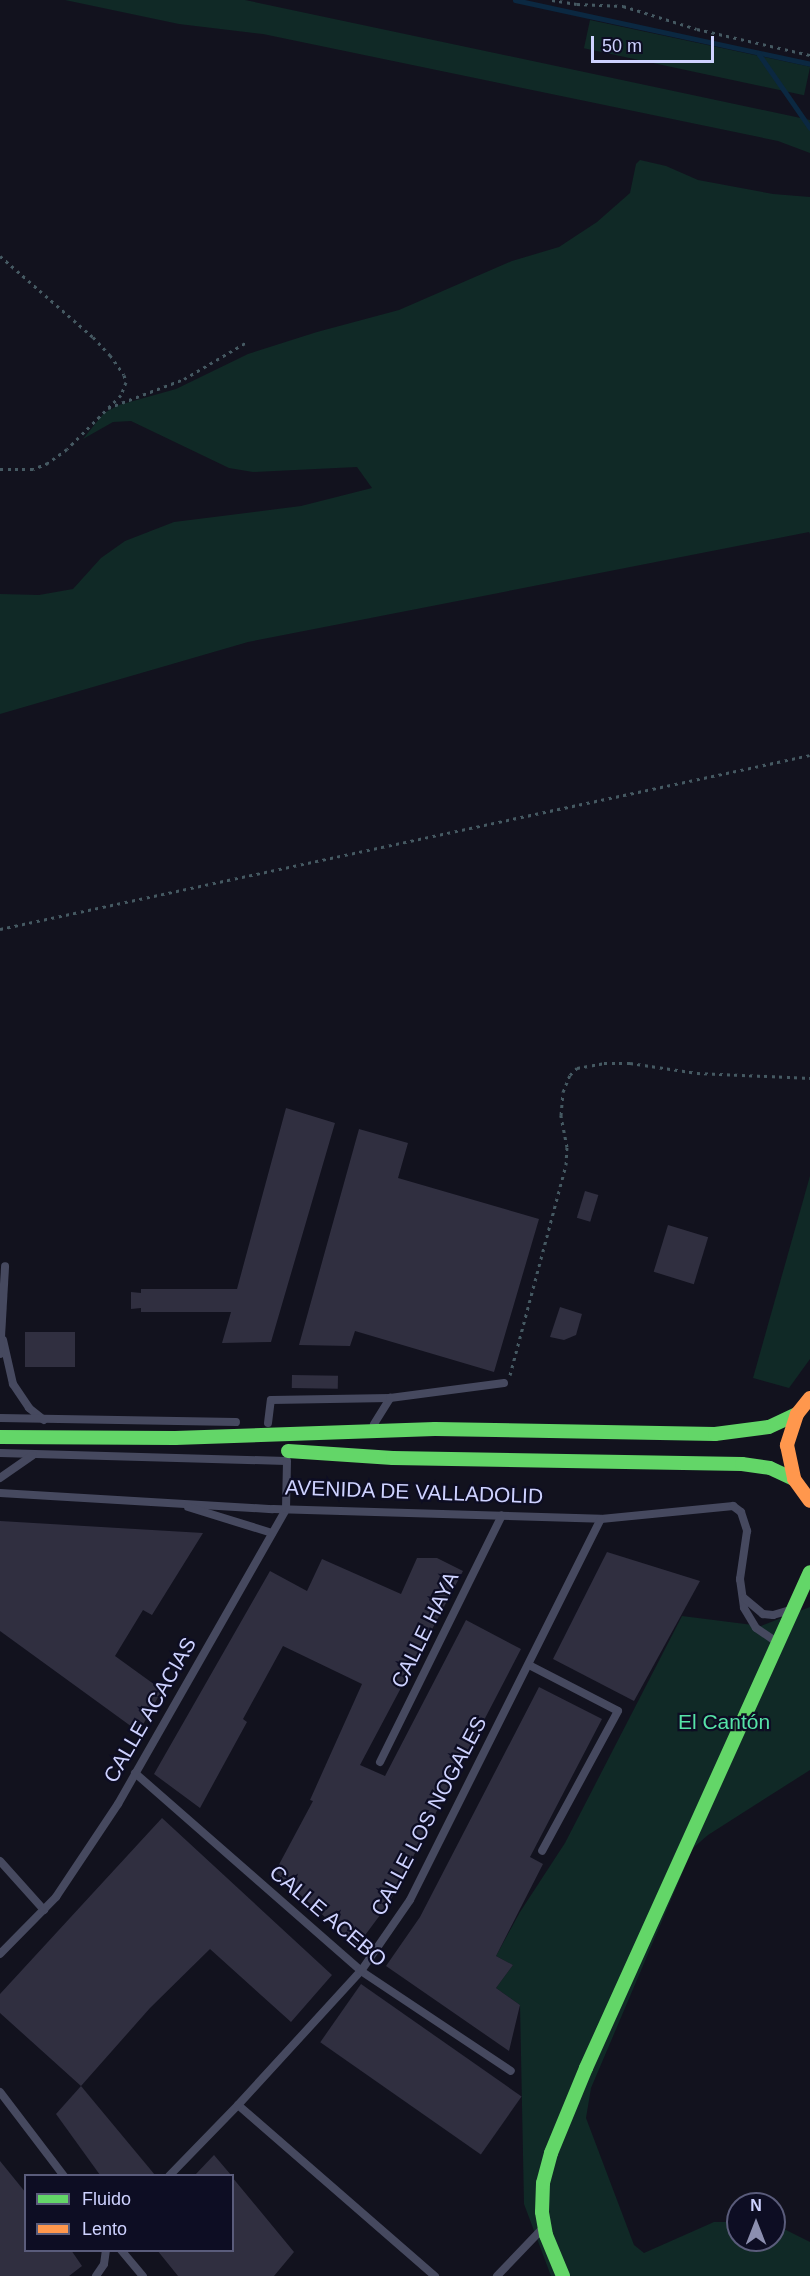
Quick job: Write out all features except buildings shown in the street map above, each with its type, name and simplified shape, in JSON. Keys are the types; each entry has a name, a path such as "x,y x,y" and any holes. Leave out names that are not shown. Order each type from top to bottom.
{"main road":[{"path":"810,1398 797,1414 787,1445 788,1461 802,1490 810,1515"},
{"path":"112,1439 435,1429 715,1434 769,1427 797,1414"},
{"path":"0,1437 112,1439 428,1459 742,1464 770,1468 802,1490"},
{"path":"563,2276 544,2227 542,2212 543,2183 551,2153 586,2068 779,1636 810,1572"}],"lane":[{"path":"0,1354 3,1340 5,1266"},
{"path":"3,1340 12,1384 29,1408 44,1420"},
{"path":"268,1423 271,1400 390,1398 504,1383"},
{"path":"374,1424 390,1398"},
{"path":"0,1418 245,1422"},
{"path":"256,1422 280,1423"},
{"path":"315,1423 374,1424 435,1429"},
{"name":"AVENIDA DE VALLADOLID","path":"0,1453 286,1461 375,1462 428,1459"},
{"path":"0,1478 34,1454"},
{"path":"286,1461 286,1509"},
{"name":"AVENIDA DE VALLADOLID","path":"0,1493 286,1509 601,1519 733,1506 741,1512 747,1531 740,1579 744,1608 756,1628 779,1636"},
{"path":"175,1503 272,1533"},
{"name":"CALLE ACACIAS","path":"0,1954 56,1897 135,1773 286,1509"},
{"name":"CALLE HAYA","path":"380,1762 502,1515"},
{"name":"CALLE LOS NOGALES","path":"170,2174 238,2105 361,1971 410,1900 601,1519"},
{"path":"741,1594 753,1609 762,1614 773,1615 786,1612 794,1605"},
{"path":"773,1615 778,1619 779,1636"},
{"path":"529,1665 618,1711 542,1851"},
{"name":"CALLE ACEBO","path":"135,1773 361,1971 511,2071"},
{"path":"0,1861 44,1910"},
{"path":"0,2092 63,2174"},
{"path":"238,2105 435,2276"},
{"path":"497,2276 544,2227"},
{"path":"96,2276 104,2264 106,2252"},
{"path":"123,2252 143,2276"}],"path":[{"path":"552,0 623,6 697,29 810,55"},
{"path":"0,256 93,337 121,370 126,382 124,390 67,449 48,463 33,469 0,469"},
{"path":"104,410 184,379 245,343"},
{"path":"0,929 810,755"},
{"path":"504,1383 510,1374 566,1166 567,1147 561,1115 563,1092 570,1075 577,1068 604,1063 630,1063 697,1073 810,1078"}],"green space":[{"path":"65,0 245,0 810,120 810,153 778,141 263,34 179,24"},
{"path":"590,20 810,67 804,95 584,48"},
{"path":"640,160 666,166 698,180 773,194 810,197 810,534 809,532 248,642 0,714 0,594 39,595 73,589 101,558 125,541 174,522 301,506 372,488 357,467 253,472 229,468 131,421 113,422 83,439 104,413 119,405 176,389 248,354 317,332 399,310 512,261 559,247 597,222 630,193 636,164"},
{"path":"810,1176 810,1359 789,1388 753,1378"},
{"name":"El Cantón","path":"810,1607 810,1770 708,1835 693,1848 591,2088 586,2118 634,2245 644,2253 714,2222 726,2222 726,2252 786,2252 786,2230 810,2242 810,2276 551,2276 524,2204 520,2005 496,1988 513,1965 496,1956 520,1912 565,1843 682,1616 761,1626"}],"waterway":[{"path":"515,0 810,64"},
{"path":"758,53 810,128"}],"traffic: fast":[{"path":"0,1437 175,1438 435,1429 715,1434 769,1427 797,1414"},
{"path":"288,1451 393,1458 742,1464 770,1468 794,1479"},
{"path":"563,2276 546,2235 542,2212 543,2183 551,2153 586,2068 810,1572"}],"traffic: slow":[{"path":"810,1398 797,1414 787,1445 794,1479 810,1501"}]}
